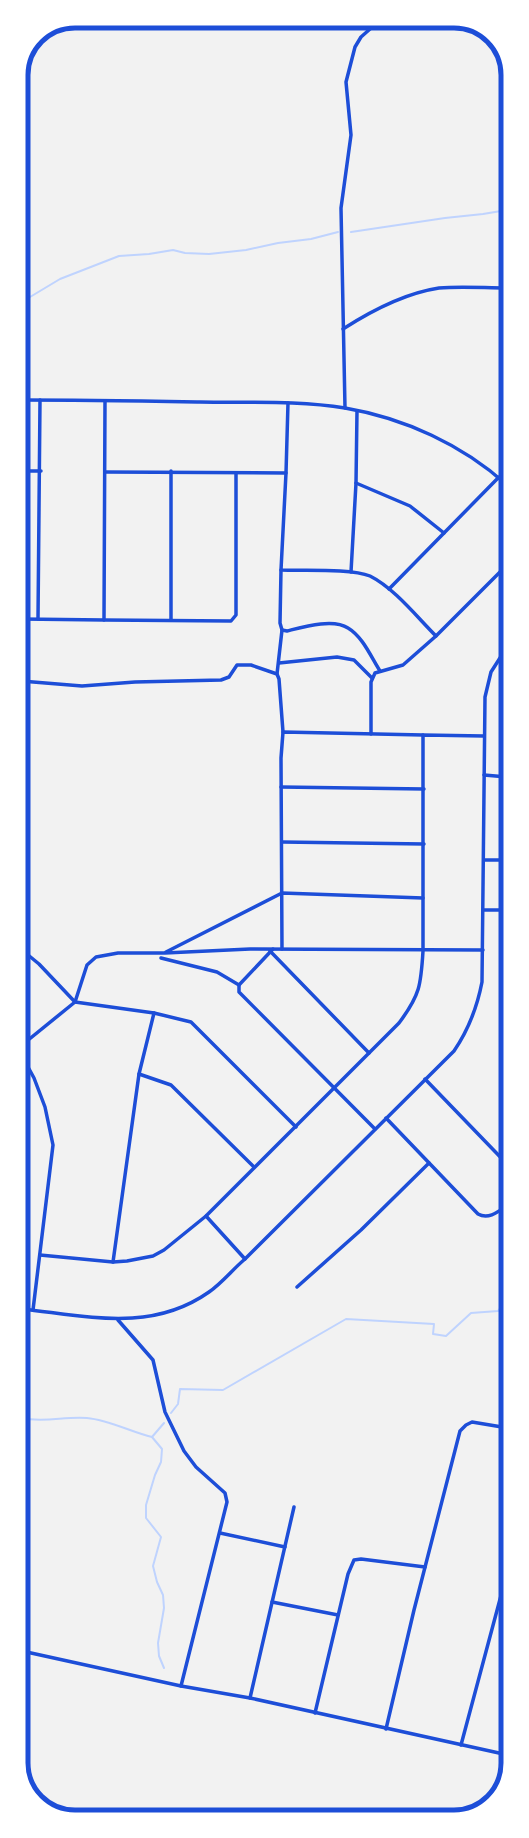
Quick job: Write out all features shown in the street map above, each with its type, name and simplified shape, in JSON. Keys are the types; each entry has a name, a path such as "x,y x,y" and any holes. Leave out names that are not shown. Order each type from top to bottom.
{"street":[{"path":"345,408 341,208 351,125 346,82 355,47 361,37 371,28"},
{"path":"343,329 369,312 403,298 439,288 501,288"},
{"path":"28,400 288,403 357,410 385,417 439,438 501,480"},
{"path":"38,619 40,400"},
{"path":"104,620 105,401"},
{"path":"282,949 282,732 279,679 277,674 282,630 280,623 281,570 288,403"},
{"path":"351,572 356,483 357,410"},
{"path":"28,471 40,471"},
{"path":"105,472 171,471 286,474"},
{"path":"171,471 171,620"},
{"path":"28,619 231,621 234,619 236,615 236,472"},
{"path":"389,589 498,477"},
{"path":"356,483 410,506 444,533"},
{"path":"281,570 351,572 369,576 389,589 436,636"},
{"path":"371,734 372,678 375,673 403,665 436,636 501,571"},
{"path":"282,630 286,631 318,624 347,627 361,641 380,671"},
{"path":"28,1310 118,1320 154,1316 181,1307 210,1291 454,1051 469,1026 479,998 482,982 484,910 484,736 487,684 501,654"},
{"path":"278,663 338,657 354,660 372,678"},
{"path":"28,682 88,686 135,682 221,680 229,677 237,665 243,664 251,665 277,674"},
{"path":"282,732 484,736"},
{"path":"40,1255 113,1262 141,1260 153,1256 176,1241 206,1216 399,1023 414,1002 421,982 423,951 424,844 423,735"},
{"path":"484,775 501,776"},
{"path":"281,787 424,789"},
{"path":"282,842 424,844"},
{"path":"484,860 501,860"},
{"path":"165,953 282,893 423,898"},
{"path":"484,910 501,910"},
{"path":"28,1040 75,1002 86,965 96,957 118,953 282,949 423,951 483,950"},
{"path":"271,950 239,985 239,992 375,1129"},
{"path":"271,950 369,1053"},
{"path":"28,955 39,964 75,1002 154,1013 191,1022 296,1127"},
{"path":"162,958 217,972 239,985"},
{"path":"113,1262 139,1074 154,1013"},
{"path":"28,1068 40,1091 49,1120 52,1139 52,1156 33,1310"},
{"path":"139,1074 171,1085 254,1167"},
{"path":"425,1080 501,1157"},
{"path":"386,1118 482,1216 491,1215 501,1209"},
{"path":"297,1287 361,1230 429,1163"},
{"path":"206,1216 245,1258"},
{"path":"118,1320 153,1360 165,1412 184,1451 196,1467 225,1493 227,1502 181,1686"},
{"path":"386,1728 460,1431 472,1422 501,1427"},
{"path":"250,1698 294,1507"},
{"path":"220,1533 285,1547"},
{"path":"315,1713 348,1574 354,1560 361,1559 425,1567"},
{"path":"461,1745 501,1595"},
{"path":"272,1602 338,1614"},
{"path":"28,1652 181,1686 250,1698 501,1754"}],"waterway":[{"path":"351,232 501,211"},
{"path":"28,298 60,279 119,256 149,254 173,250 185,253 209,254 246,250 278,243 311,239 338,232"},
{"path":"171,1413 178,1404 180,1389 223,1390 346,1319 434,1324 433,1334 446,1336 471,1313 498,1311 501,1307"},
{"path":"28,1419 38,1420 79,1418 95,1419 152,1437 164,1423"},
{"path":"152,1437 162,1449 161,1462 155,1475 146,1505 146,1518 161,1537 153,1566 157,1582 163,1595 164,1608 158,1643 159,1656 164,1668"}]}
